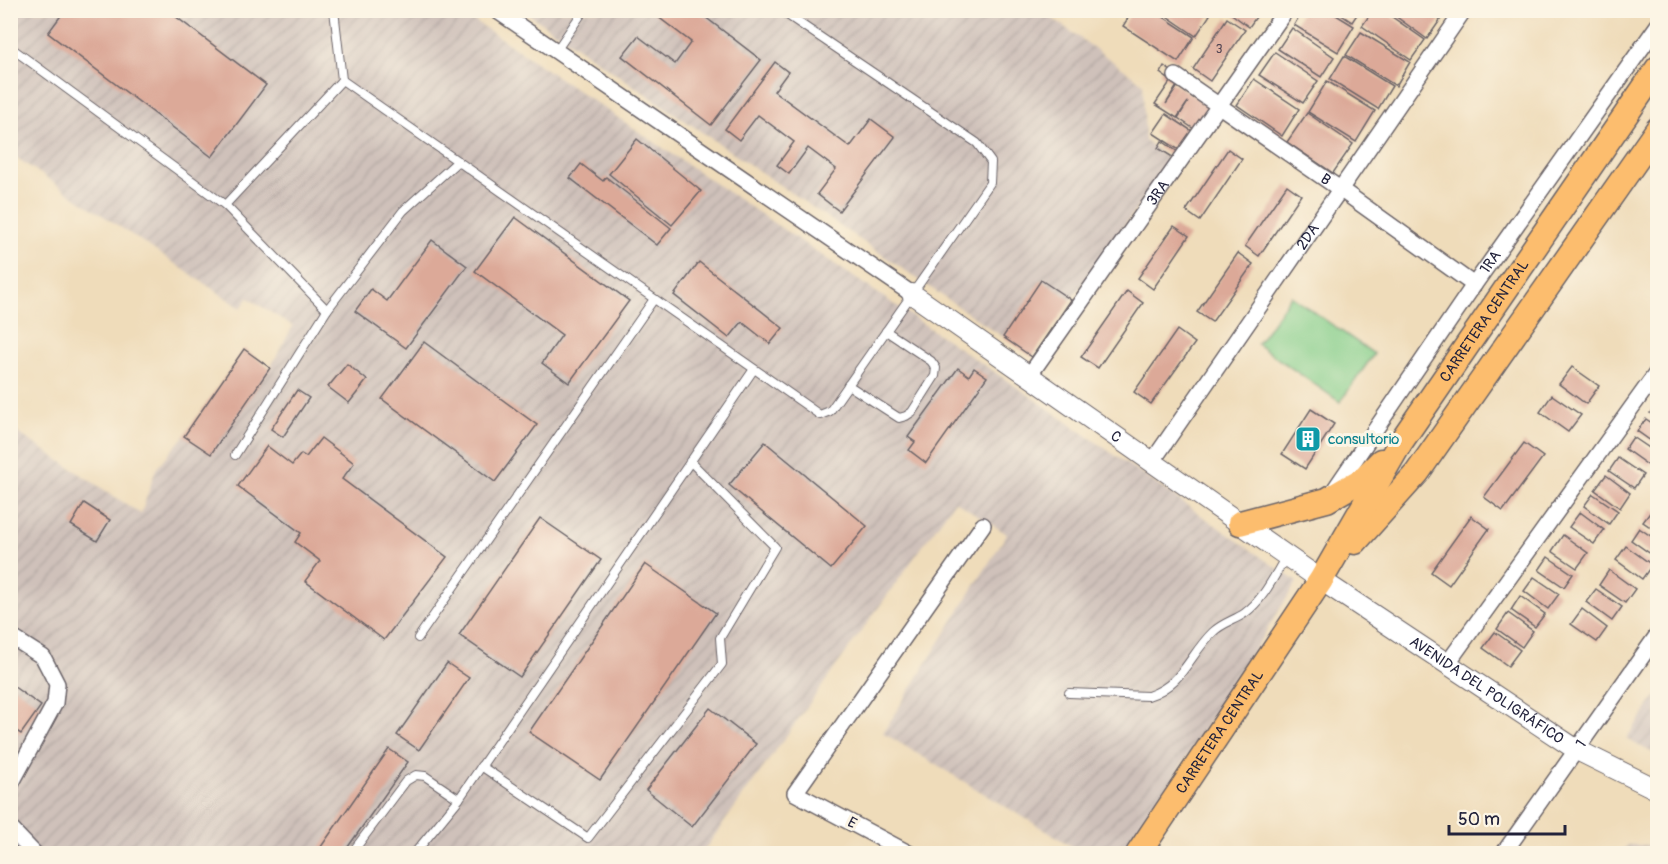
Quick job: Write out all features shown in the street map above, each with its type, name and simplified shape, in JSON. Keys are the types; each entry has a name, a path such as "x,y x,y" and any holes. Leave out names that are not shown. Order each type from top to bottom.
{"main road":[{"name":"CARRETERA CENTRAL","path":"1138,854 1321,579 1400,443 1658,69"},
{"name":"CARRETERA CENTRAL","path":"1321,579 1417,473 1658,129"},
{"path":"1240,523 1327,500 1363,479 1400,443"}],"street":[{"path":"496,10 912,294"},
{"name":"3RA","path":"1029,376 1286,10"},
{"name":"2DA","path":"1152,462 1464,10"},
{"name":"1RA","path":"1327,500 1474,285 1658,25"},
{"name":"B","path":"1176,76 1474,285"},
{"name":"C","path":"912,294 1321,579"},
{"path":"1447,664 1658,371"},
{"name":"E","path":"910,854 795,793 983,525"},
{"name":"AVENIDA DEL POLIGRÁFICO","path":"1321,579 1576,750 1658,790"},
{"name":"1","path":"1503,854 1658,634"},
{"path":"10,636 43,657 57,684 55,703 10,786"},
{"path":"10,828 35,854"}],"lane":[{"path":"556,51 584,10"},
{"path":"333,11 342,80 820,415 830,411 990,183 991,162 977,143 780,10"},
{"path":"10,47 225,205 327,310"},
{"path":"225,205 342,80"},
{"path":"235,455 327,310 403,211 458,161"},
{"path":"418,638 654,298"},
{"path":"848,385 899,418 912,412 935,376 936,368 931,361 886,331"},
{"path":"414,854 459,799 754,369"},
{"path":"481,766 588,838 722,664 720,638 775,547 690,461"},
{"path":"1069,693 1148,696 1161,692 1172,684 1214,632 1226,622 1245,613 1262,596 1287,555"},
{"path":"351,854 406,781 416,776 425,776 459,799"}],"shaded area":[{"path":"10,11 460,11 1030,396 1297,582 1126,853 1083,853 883,733 1007,534 955,501 702,853 11,853 11,432 15,431 141,514 156,469 184,436 244,349 270,368 293,326 248,298 241,308 11,154"},
{"path":"524,11 1042,11 1143,83 1145,140 1171,161 1071,300 1041,280 1003,337"},
{"path":"1657,695 1657,755 1626,739"},
{"path":"1628,845 1657,845 1657,853 1620,853"}],"green space":[{"path":"1291,296 1374,354 1340,402 1257,344"}],"building":[{"path":"65,10 90,10 96,15 99,10 167,10 266,85 212,157 48,33"},
{"path":"655,10 696,10 761,60 711,125 622,56 638,36 675,64 691,42 653,13"},
{"path":"1133,10 1153,10 1194,37 1178,62 1123,26"},
{"path":"1158,10 1204,10 1210,15 1196,36"},
{"path":"1231,10 1261,10 1249,27 1229,12"},
{"path":"1303,10 1328,10 1354,26 1338,52 1294,25"},
{"path":"1334,10 1360,10 1352,22"},
{"path":"1373,10 1382,10 1425,40 1411,60 1362,26"},
{"path":"1387,10 1442,10 1445,13 1427,39"},
{"path":"1227,18 1245,30 1210,81 1193,69"},
{"path":"1292,28 1334,57 1321,77 1278,49"},
{"path":"1361,32 1410,62 1396,86 1346,55"},
{"path":"1275,52 1318,81 1303,103 1259,75"},
{"path":"1344,56 1392,86 1378,109 1330,79"},
{"path":"775,62 788,72 774,91 850,147 871,119 895,137 839,211 817,194 836,169 808,148 789,174 777,165 794,142 758,115 739,140 725,129"},
{"path":"1164,66 1176,75 1171,81 1160,73"},
{"path":"1254,79 1299,109 1282,136 1237,105"},
{"path":"1327,81 1375,111 1356,142 1308,112"},
{"path":"1170,82 1177,86 1166,104 1178,86 1210,106 1194,129 1178,118 1188,102 1177,118 1155,104"},
{"path":"1307,113 1353,144 1333,173 1287,142"},
{"path":"1166,114 1192,131 1179,150 1153,133"},
{"path":"637,139 701,191 672,225 609,174"},
{"path":"1162,141 1178,152 1174,158 1158,148"},
{"path":"1228,149 1242,159 1200,221 1186,211"},
{"path":"581,164 603,181 606,177 671,228 657,245 570,178"},
{"path":"1287,185 1301,195 1259,256 1245,246"},
{"path":"515,217 629,301 569,383 542,363 562,335 475,271"},
{"path":"1174,226 1189,236 1153,289 1138,278"},
{"path":"432,240 467,266 406,348 355,311 371,289 387,301"},
{"path":"1238,253 1253,264 1212,322 1197,312"},
{"path":"699,262 783,328 770,344 742,322 729,338 674,295"},
{"path":"1041,280 1071,300 1032,357 1003,337"},
{"path":"1127,291 1143,303 1098,368 1081,357"},
{"path":"1177,330 1195,343 1151,404 1134,392"},
{"path":"424,342 537,425 495,482 382,399"},
{"path":"244,349 270,368 211,454 184,436"},
{"path":"347,364 367,380 349,403 328,387"},
{"path":"1572,367 1599,386 1586,404 1559,384"},
{"path":"958,368 969,376 974,368 987,377 926,463 909,450 915,442 908,437"},
{"path":"297,390 309,398 283,437 271,429"},
{"path":"1552,395 1581,415 1568,432 1540,412"},
{"path":"1658,402 1658,419 1650,413"},
{"name":"consultorio","path":"1311,409 1334,424 1305,469 1282,454"},
{"path":"1646,419 1658,427 1658,446 1637,431"},
{"path":"1633,437 1658,454 1649,466 1625,449"},
{"path":"321,438 354,463 342,479 447,557 384,640 305,581 320,561 295,542 301,533 238,486 267,446 292,465 301,454 306,457"},
{"path":"765,442 867,526 831,569 729,485"},
{"path":"1524,443 1543,457 1503,511 1484,497"},
{"path":"1618,458 1643,475 1634,488 1609,471"},
{"path":"1606,475 1630,493 1620,508 1595,490"},
{"path":"1593,494 1618,511 1609,524 1584,506"},
{"path":"84,503 110,520 97,541 71,525"},
{"path":"1652,510 1658,513 1658,532 1643,522"},
{"path":"1580,512 1604,530 1594,544 1569,527"},
{"path":"1471,516 1489,529 1449,585 1431,572"},
{"path":"540,518 601,560 520,677 459,635"},
{"path":"1639,528 1658,541 1658,559 1631,540"},
{"path":"1563,535 1588,553 1577,568 1552,551"},
{"path":"1626,546 1652,565 1642,579 1616,560"},
{"path":"1548,557 1573,574 1564,587 1539,570"},
{"path":"645,564 716,613 600,780 529,732"},
{"path":"1609,570 1635,589 1625,603 1599,585"},
{"path":"1534,577 1559,594 1548,609 1524,591"},
{"path":"1596,589 1622,607 1612,621 1586,602"},
{"path":"1520,596 1545,614 1535,627 1511,610"},
{"path":"1582,609 1607,628 1597,642 1571,624"},
{"path":"1508,613 1533,631 1522,647 1497,629"},
{"path":"1495,632 1520,650 1508,666 1483,648"},
{"path":"447,663 469,678 419,750 397,735"},
{"path":"10,684 41,706 21,734 10,727"},
{"path":"710,708 756,744 692,827 646,790"},
{"path":"389,749 408,762 343,854 316,854"}],"place":[{"name":"consultorio","path":"1308,439"}]}
